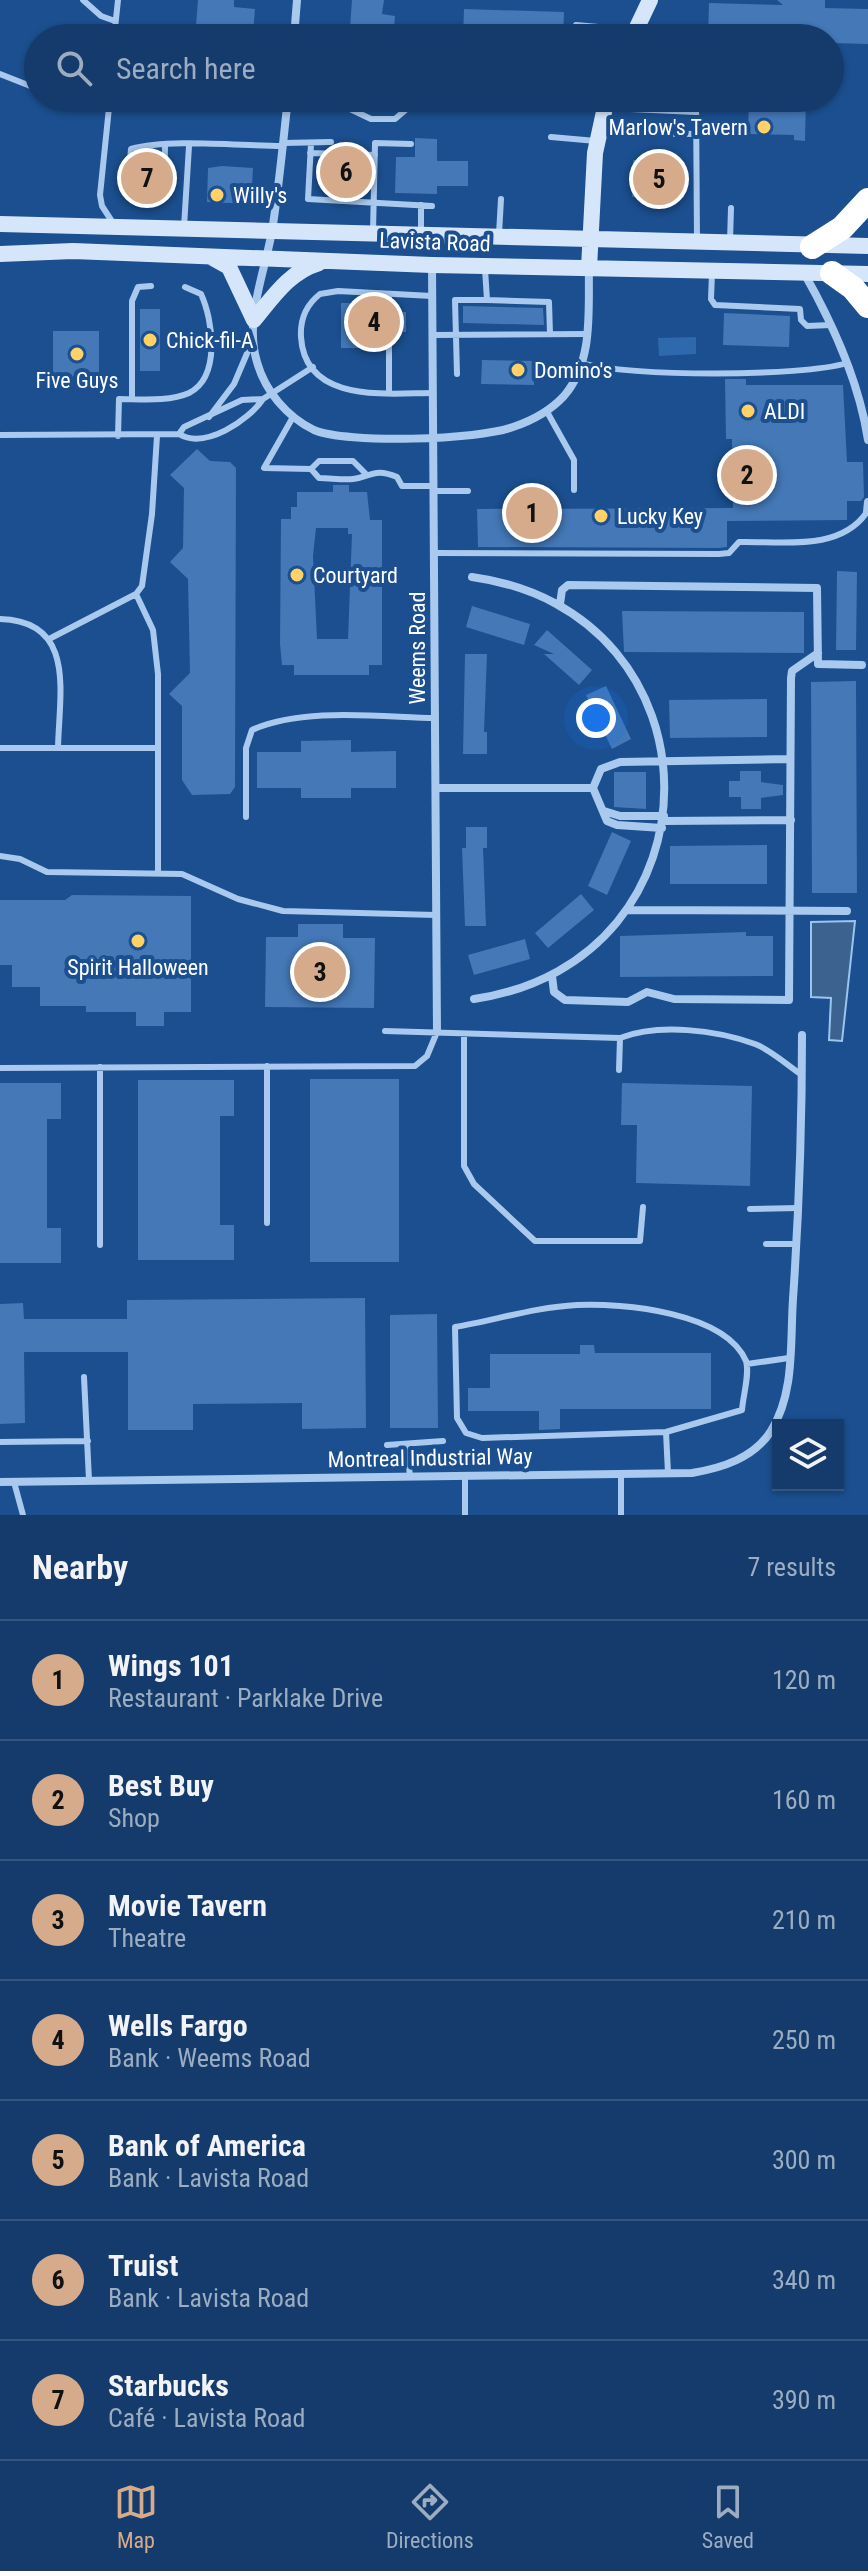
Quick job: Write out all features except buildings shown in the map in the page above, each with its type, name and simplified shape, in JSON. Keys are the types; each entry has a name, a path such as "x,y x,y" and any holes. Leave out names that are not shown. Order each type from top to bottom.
{"highway":[{"path":"812,247 842,228 868,200"},
{"path":"832,273 853,288 868,306"}],"main road":[{"path":"639,24 650,0"},
{"path":"589,268 598,137 604,112"},
{"name":"Lavista Road","path":"0,224 114,224 590,241 868,246"},
{"name":"Lavista Road","path":"0,254 73,251 432,265 868,274"},
{"path":"210,256 229,267 254,328"},
{"path":"254,328 281,287 302,268 326,261"}],"street":[{"path":"295,24 297,0"},
{"path":"286,112 272,230 254,328 257,361 272,393 293,417 316,431 336,435 434,437 511,428 546,410 563,397 582,363 587,334 589,268"},
{"name":"Weems Road","path":"432,265 437,1032"},
{"path":"803,272 847,363 868,440"},
{"path":"867,512 868,502"},
{"path":"472,577 512,584 560,604 599,634 626,664 654,718 664,760 663,822 647,875 627,910 601,941 552,976 514,992 474,999"},
{"path":"560,604 562,590 568,585 817,588 818,664 862,665"},
{"path":"552,976 554,992 565,1000 628,1002 647,992 674,999 789,1000 792,671 818,653"},
{"path":"789,759 664,760 607,765 597,775 593,788 607,821 617,825 791,820"},
{"path":"436,788 593,788"},
{"path":"627,910 847,911"},
{"name":"Montreal Industrial Way","path":"0,1482 621,1474 721,1468 759,1444 770,1433 784,1403 799,1208 802,1035"}],"lane":[{"path":"83,0 101,16 115,21"},
{"path":"115,24 118,0"},
{"path":"0,74 24,83"},
{"path":"109,112 100,195 102,206 114,224"},
{"path":"356,112 371,119 395,119 403,112"},
{"path":"696,112 697,244"},
{"path":"551,137 696,134"},
{"path":"165,146 164,194 156,201 146,201 127,193 131,149 142,146 331,142"},
{"path":"373,233 375,143 411,144"},
{"path":"311,144 308,199 432,206"},
{"path":"184,227 189,146"},
{"path":"310,153 375,155"},
{"path":"499,237 501,199"},
{"path":"421,205 421,235"},
{"path":"730,244 731,208"},
{"path":"485,266 487,300"},
{"path":"712,270 711,299 715,305 800,309 801,320 807,326 831,325"},
{"path":"132,399 132,301 138,287 151,286"},
{"path":"118,436 119,399 177,396 200,385 210,353 207,307 194,288 185,287"},
{"path":"432,296 328,292 312,300 305,311 301,337 318,375 346,391 433,393"},
{"path":"389,294 389,312"},
{"path":"457,374 455,300 476,303 487,300 495,304 549,302 550,334"},
{"path":"476,324 476,335"},
{"path":"495,324 495,335"},
{"path":"511,324 511,335"},
{"path":"529,335 530,325"},
{"path":"208,418 234,384 254,328"},
{"path":"389,332 389,393"},
{"path":"433,335 587,334"},
{"path":"582,363 605,370 719,371 822,371 847,363"},
{"path":"0,435 179,434 185,438 212,434 253,414 263,399 313,367"},
{"path":"179,434 184,427 242,400 263,399"},
{"path":"546,410 574,460 574,490"},
{"path":"293,417 264,468 311,469 319,461 353,461 365,473 392,475 402,486 468,491"},
{"path":"51,638 136,594 144,575 157,436"},
{"path":"311,469 319,478 357,479 365,473"},
{"path":"434,553 719,554 729,553 739,542 840,537 858,525 867,512"},
{"path":"136,594 155,644 158,871"},
{"path":"0,619 25,623 51,638 58,655 58,748"},
{"path":"246,817 246,748 252,730 264,724 334,716 435,718"},
{"path":"0,748 157,748"},
{"path":"0,856 20,859 47,872 158,871 182,874 238,899 283,911 436,915"},
{"path":"385,1031 620,1038 637,1032 707,1032 758,1045 802,1075"},
{"path":"0,1068 415,1066 427,1056 437,1032"},
{"path":"464,1034 464,1166 474,1184 528,1238 545,1243 640,1241 643,1207"},
{"path":"619,1070 620,1038"},
{"path":"267,1066 267,1223"},
{"path":"100,1067 100,1245"},
{"path":"750,1209 799,1208"},
{"path":"766,1244 797,1244"},
{"path":"577,1305 666,1311 708,1327 735,1344 747,1364 742,1410 666,1432 474,1437 458,1425 455,1327 577,1305"},
{"path":"747,1364 789,1358"},
{"path":"84,1377 89,1480"},
{"path":"666,1432 668,1473"},
{"path":"0,1442 88,1441"},
{"path":"387,1445 443,1441"},
{"path":"407,1445 410,1477"},
{"path":"621,1474 621,1515"},
{"path":"465,1476 465,1515"},
{"path":"14,1482 23,1515"}],"shaded area":[{"path":"696,337 696,354 659,356 658,338"},
{"path":"855,921 842,1041 829,1040 831,998 811,997 811,922"}],"place":[{"name":"Marlow's Tavern","path":"764,127"},
{"name":"Truist","path":"346,172"},
{"name":"Starbucks","path":"147,178"},
{"name":"Bank of America","path":"659,179"},
{"name":"Willy's","path":"217,195"},
{"name":"Wells Fargo","path":"374,322"},
{"name":"Chick-fil-A","path":"150,340"},
{"name":"Five Guys","path":"77,354"},
{"name":"Domino's","path":"518,370"},
{"name":"ALDI","path":"748,411"},
{"name":"Best Buy","path":"747,475"},
{"name":"Wings 101","path":"532,513"},
{"name":"Lucky Key","path":"601,516"},
{"name":"Courtyard","path":"297,575"},
{"name":"Spirit Halloween","path":"138,941"},
{"name":"Movie Tavern","path":"320,972"}]}
